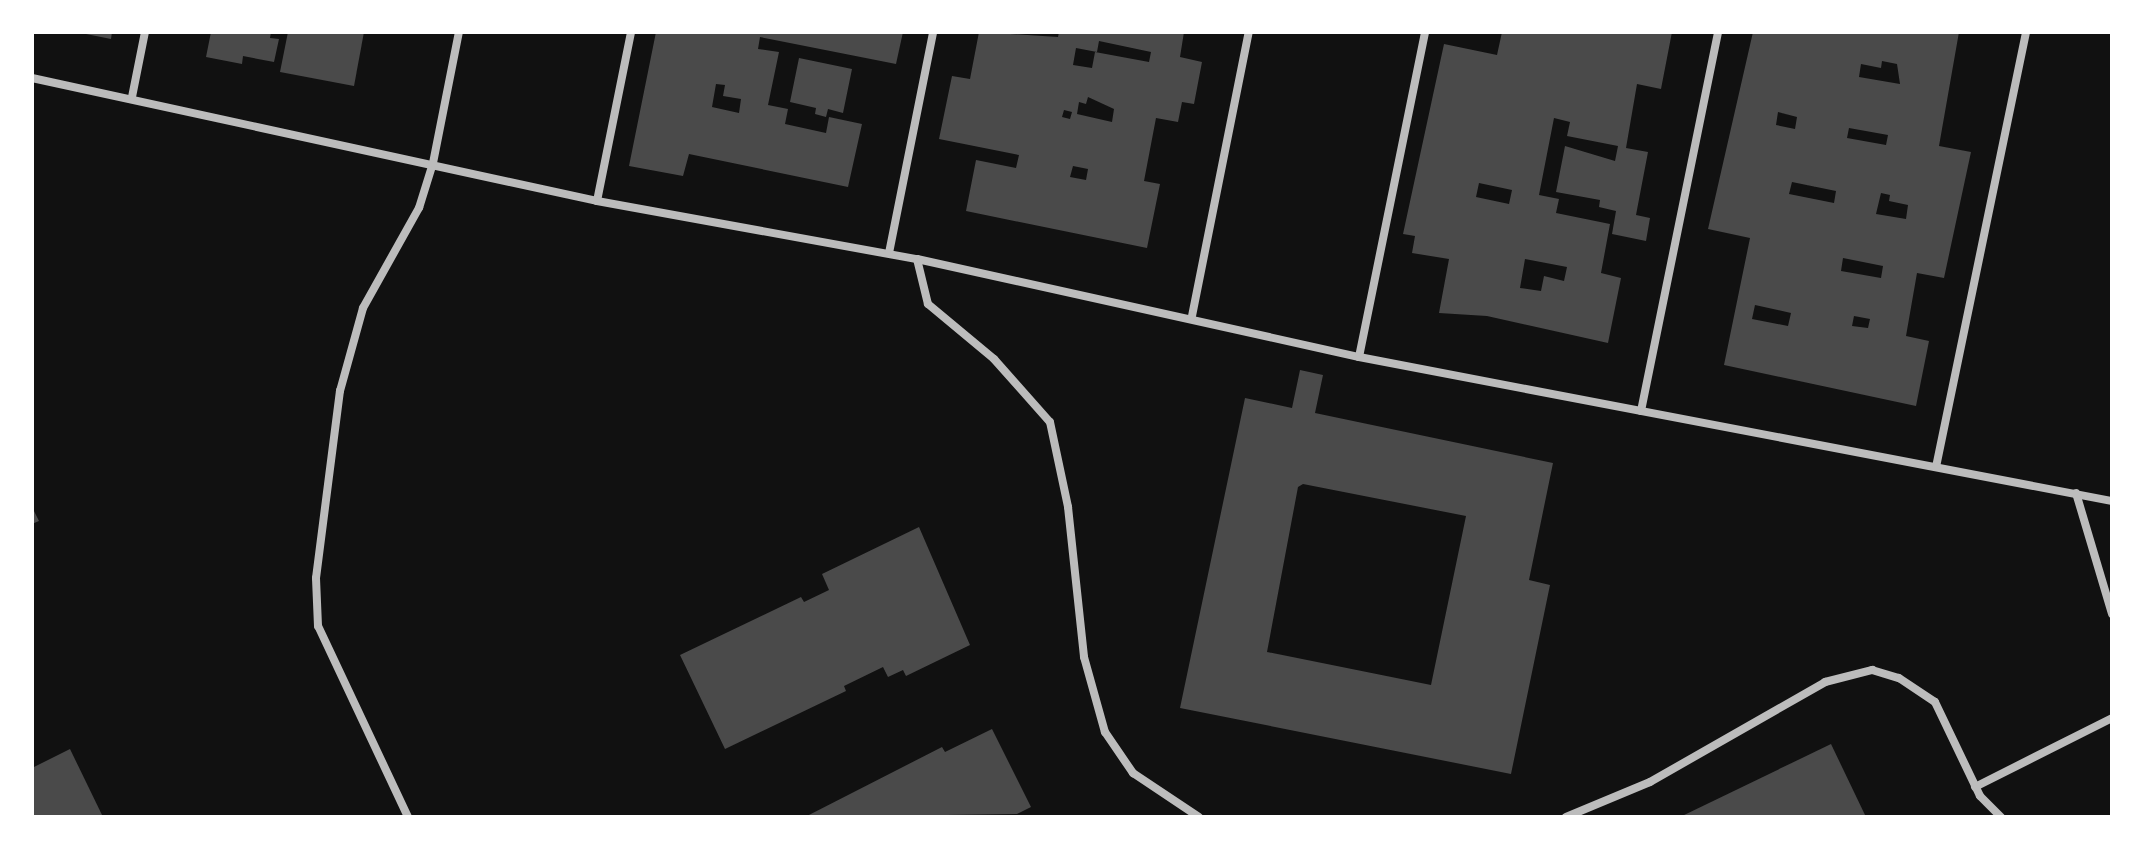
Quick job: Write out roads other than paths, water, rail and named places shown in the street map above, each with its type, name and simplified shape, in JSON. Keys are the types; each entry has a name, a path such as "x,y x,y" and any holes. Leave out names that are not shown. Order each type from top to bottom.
{"street":[{"path":"132,97 145,32"},
{"path":"408,817 318,626 316,578 340,391 363,308 419,208 433,163 459,32"},
{"path":"597,201 631,32"},
{"path":"889,253 933,32"},
{"path":"1192,316 1249,32"},
{"path":"1359,357 1425,32"},
{"path":"1641,411 1718,32"},
{"path":"1936,467 2026,32"},
{"path":"32,78 132,97 597,201 889,253 1192,316 1359,357 2112,501"},
{"path":"917,259 928,304 994,359 1050,422 1068,507 1084,657 1105,732 1133,773 1199,817"},
{"path":"2076,493 2112,614"},
{"path":"1566,817 1650,782 1850,672 1872,670 1899,678 1935,702 1975,787 2001,817"},
{"path":"1975,787 2112,718"}]}
